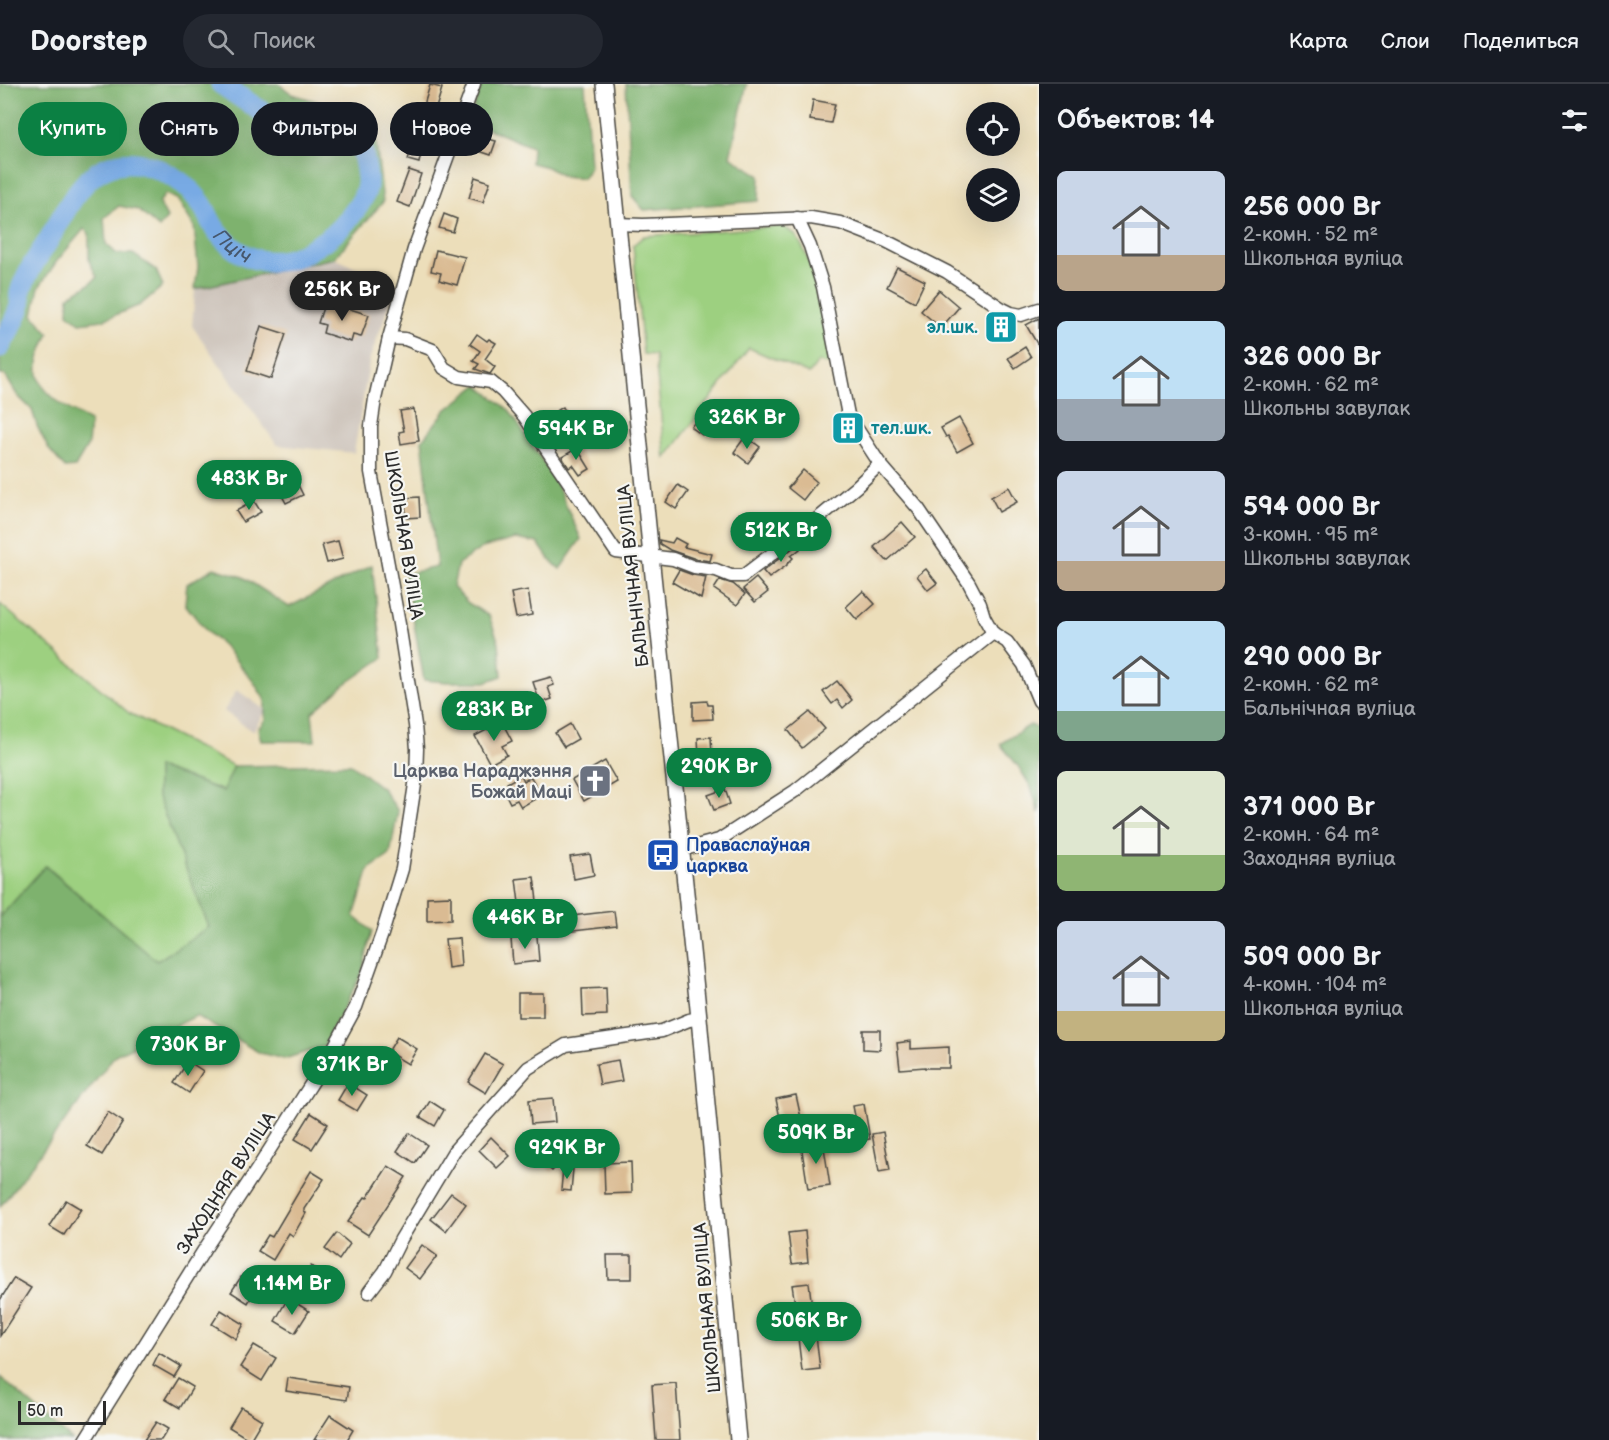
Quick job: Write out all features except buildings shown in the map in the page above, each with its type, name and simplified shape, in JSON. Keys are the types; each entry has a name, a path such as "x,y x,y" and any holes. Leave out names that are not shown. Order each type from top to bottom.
{"street":[{"name":"ШКОЛЬНАЯ ВУЛІЦА","path":"402,866 416,778 417,749 399,624 371,472 371,426 389,338 414,249 474,84"},
{"name":"БАЛЬНІЧНАЯ ВУЛІЦА","path":"604,84 702,1046"},
{"path":"797,218 810,246 823,287 848,415 880,464 933,528 969,583 993,633 1007,642 1024,665 1039,701"},
{"path":"617,224 643,225 811,218 840,224 886,241 947,272 1011,313 1021,315 1039,309"},
{"path":"389,338 405,339 433,350 444,368 459,377 491,382 503,392 524,416 616,552 674,560 731,576 743,576 815,521 880,464"},
{"path":"681,850 719,840 795,791 993,633"},
{"name":"ЗАХОДНЯЯ ВУЛІЦА","path":"85,1440 332,1051 356,1007 382,934 402,866"},
{"path":"369,1292 385,1270 454,1151 528,1068 566,1045 662,1031 699,1018"},
{"name":"ШКОЛЬНАЯ ВУЛІЦА","path":"702,1046 738,1440"}],"shaded area":[{"path":"334,258 397,285 370,358 354,453 277,445 192,326 195,289"},
{"path":"237,690 265,710 253,732 224,711"}],"green space":[{"path":"0,84 279,84 292,94 319,102 251,102 251,156 378,156 383,202 334,258 195,289 198,267 194,226 177,199 165,194 159,203 167,218 159,228 138,210 119,206 104,218 106,244 117,254 133,254 156,270 163,286 140,305 103,320 80,323 68,313 69,296 97,277 89,261 89,233 84,229 39,287 33,315 49,333 38,363 40,382 51,396 90,421 88,445 75,467 65,468 48,448 32,410 17,395 5,375 0,375"},
{"path":"482,84 585,84 590,166 583,178 563,176 547,167 531,163 532,147 493,131 493,102 476,102"},
{"path":"626,84 747,84 730,156 760,176 759,201 644,210 632,196"},
{"path":"783,226 794,234 808,259 835,365 818,362 809,374 749,348 665,459 655,355 643,354 633,245 644,236"},
{"path":"478,385 509,410 555,480 581,539 560,569 549,559 538,543 515,539 482,548 458,564 453,587 468,603 489,616 499,643 502,676 485,682 424,680 405,574 437,567 422,440 446,410"},
{"path":"372,565 383,658 344,685 312,713 315,741 261,741 258,729 265,720 265,700 253,681 223,645 207,632 185,604 187,584 214,568 243,577 289,607"},
{"path":"0,604 129,713 234,766 224,791 157,767 157,795 209,927 157,962 46,866 0,917"},
{"path":"1030,725 1039,728 1039,813 1031,787 1000,744"},
{"path":"351,764 383,789 398,811 390,855 369,869 354,916 372,931 362,973 323,1047 284,1059 260,1053 196,1016 115,1055 0,1207 0,917 45,866 157,961 209,927 157,795 157,767 223,791 234,766"},
{"path":"0,1377 72,1440 0,1440"}],"waterway":[{"name":"Пціч","path":"0,347 18,311 20,291 32,265 81,187 92,176 107,167 122,163 135,163 160,170 172,177 193,193 214,227 233,248 256,259 281,261 295,257 327,239 352,215 362,200 367,181 361,146 351,129 341,124 298,128 282,123 221,84"}],"place":[{"name":"эл.шк.","path":"1001,327"},
{"name":"тел.шк.","path":"848,428"},
{"name":"Царква Нараджэння Божай Маці","path":"595,781"},
{"name":"Праваслаўная царква","path":"663,855"}]}
